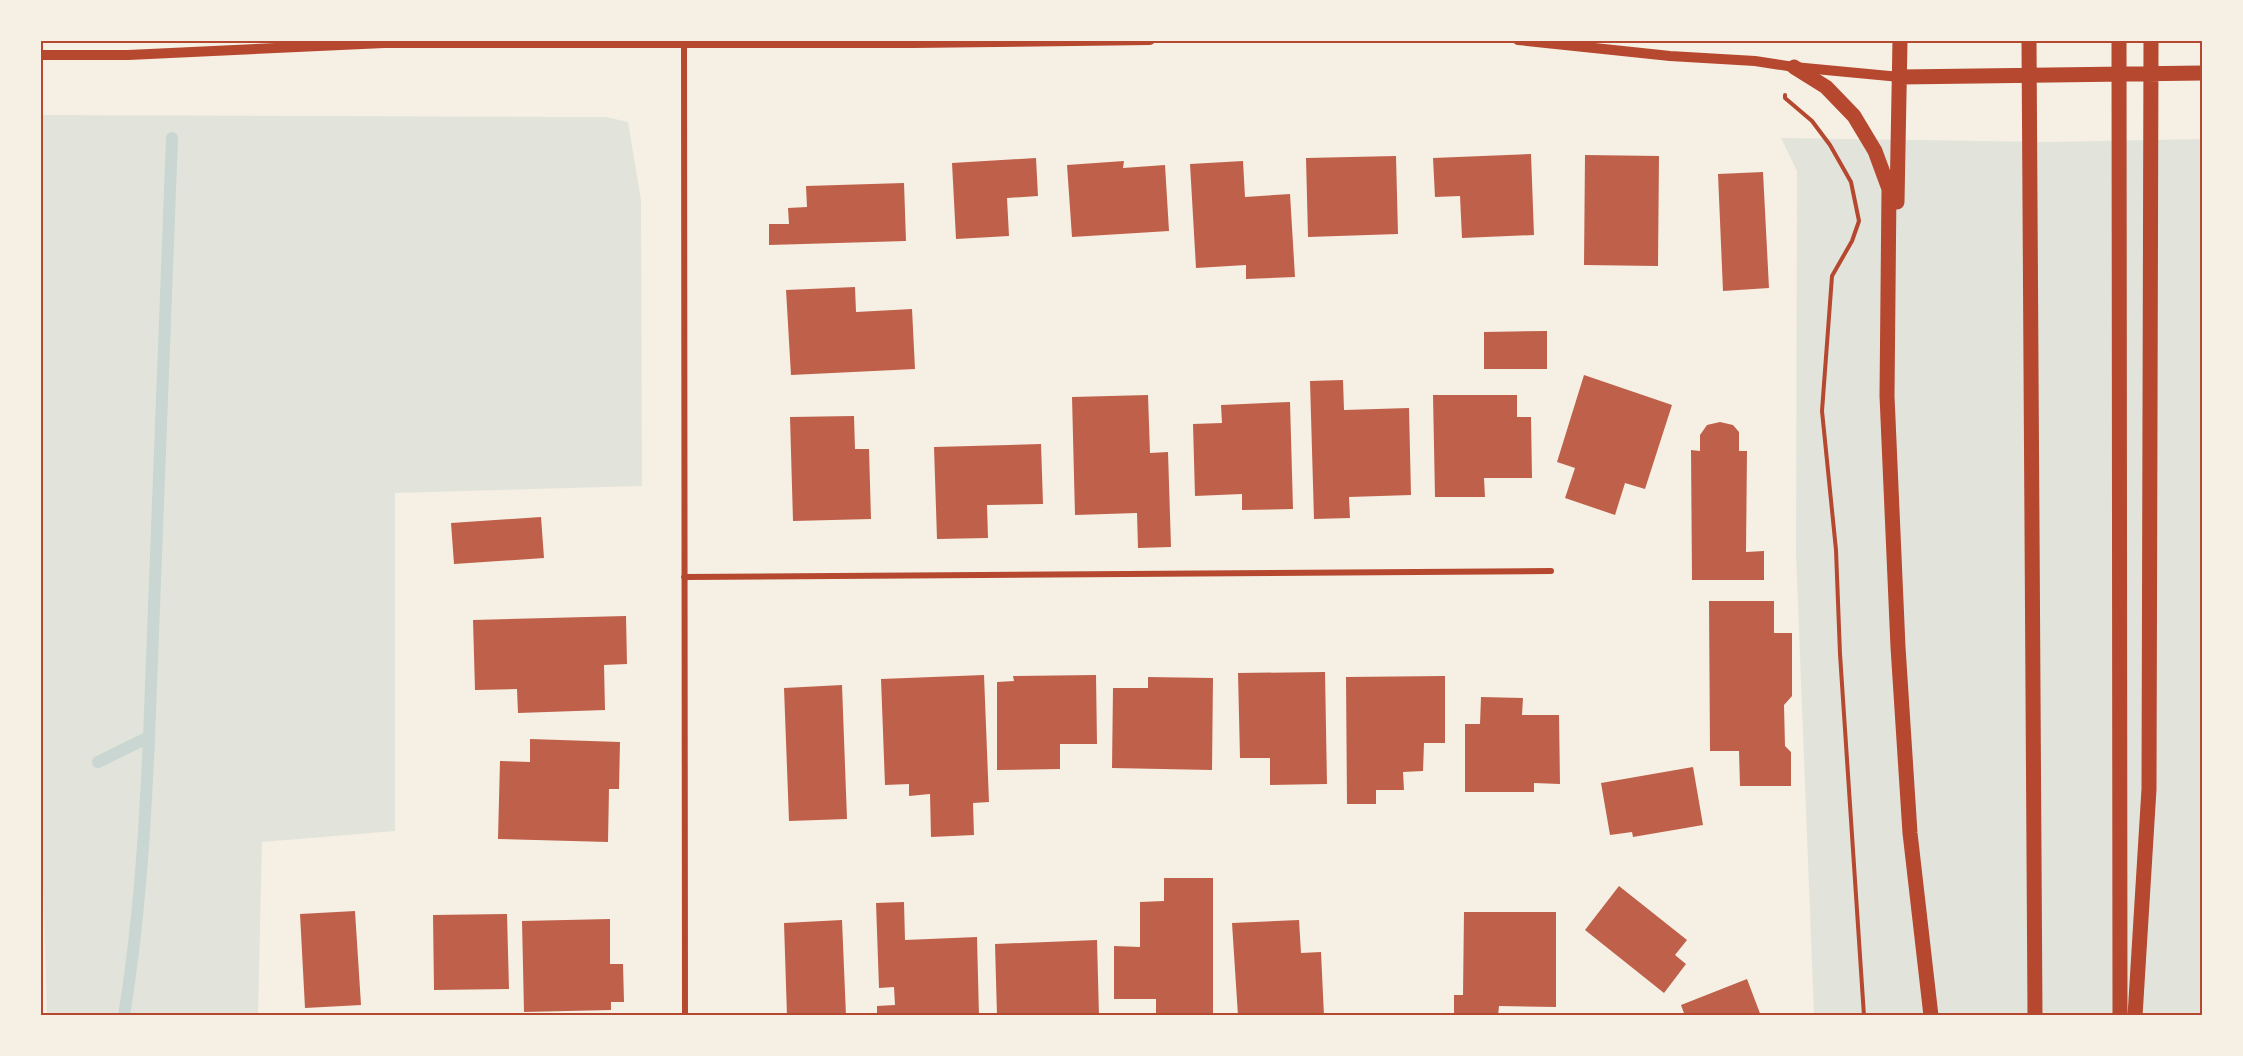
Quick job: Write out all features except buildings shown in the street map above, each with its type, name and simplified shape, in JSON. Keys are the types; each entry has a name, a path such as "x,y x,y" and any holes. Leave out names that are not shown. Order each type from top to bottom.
{"main road":[{"path":"1888,270 1896,228 1900,40"},
{"path":"2029,40 2035,1016"},
{"path":"2119,40 2120,1016"},
{"path":"2135,1016 2149,789 2151,40"},
{"path":"1794,67 1826,87 1854,116 1875,151 1888,189 1887,396 1898,647 1910,833 1930,1016"},
{"path":"1899,77 2202,73"}],"street":[{"path":"40,55 128,56 384,42 1150,40"},
{"path":"1518,40 1670,56 1755,61 1899,77"},
{"path":"684,42 685,1016"},
{"path":"684,577 1551,571"}],"path":[{"path":"1785,89 1785,98 1812,121 1830,145 1851,182 1859,221 1832,276 1822,411 1836,549 1840,654 1864,1016"}],"shaded area":[{"path":"41,115 606,117 628,122 641,200 642,486 395,493 395,831 262,842 258,1015 47,1015 42,846 40,845"},
{"path":"1781,138 2049,142 2202,139 2202,1015 1814,1015 1796,554 1797,171"}],"waterway":[{"path":"98,762 149,737 172,138"},
{"path":"124,1016 141,877 149,737"}]}
